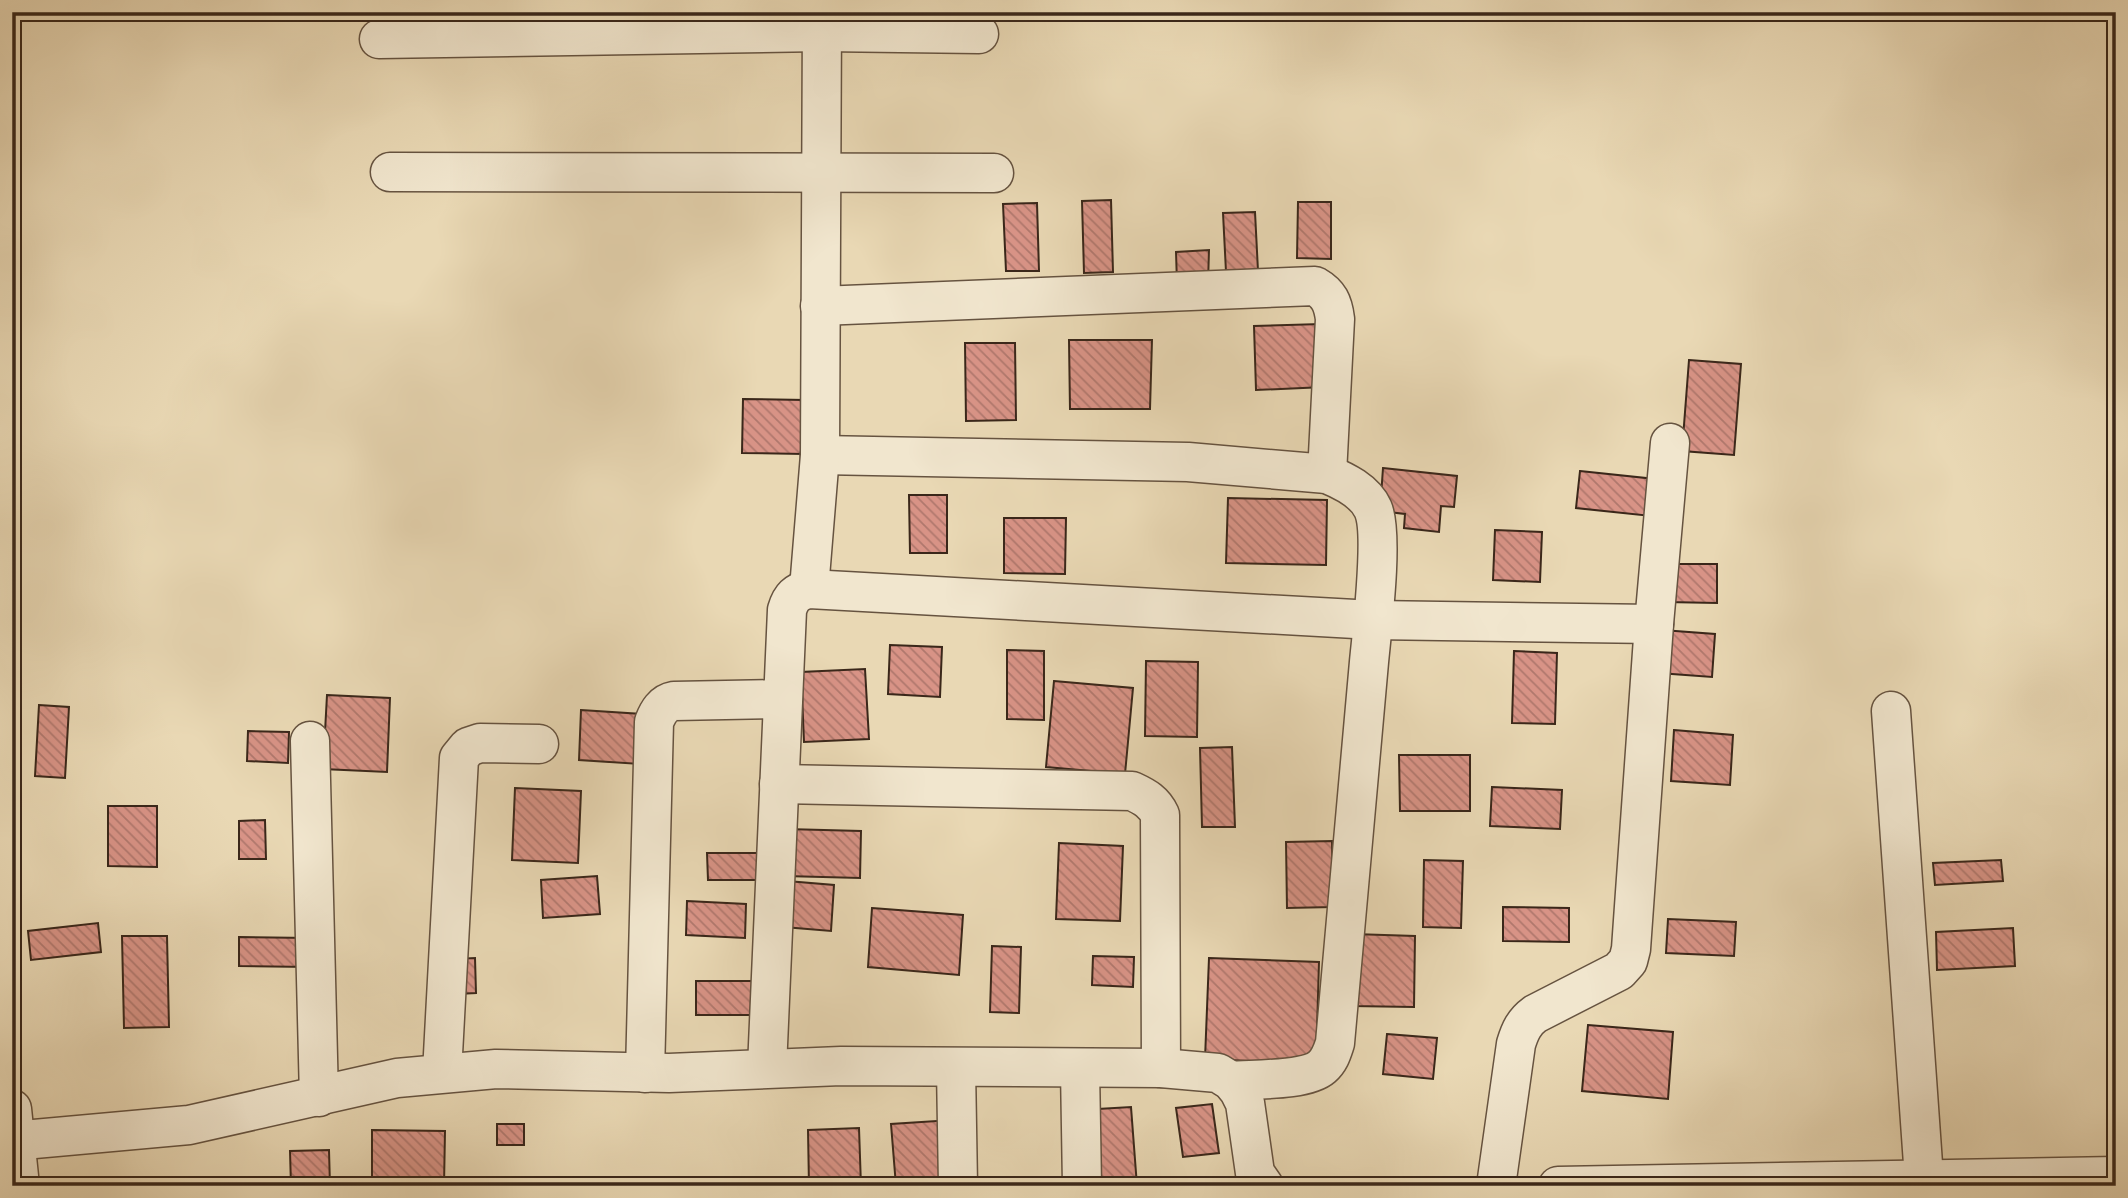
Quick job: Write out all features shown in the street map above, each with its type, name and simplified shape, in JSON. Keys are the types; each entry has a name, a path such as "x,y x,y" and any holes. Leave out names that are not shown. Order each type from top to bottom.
{"street":[{"path":"809,589 820,455 822,22"},
{"path":"379,39 822,22 979,34"},
{"path":"390,172 994,173"},
{"path":"820,306 1315,286 1326,293 1334,306 1335,319 1327,474"},
{"path":"1496,1186 1516,1044 1521,1030 1535,1014 1619,971 1628,961 1631,949 1670,443"},
{"path":"820,455 1188,462 1327,474 1342,480 1359,492 1373,508 1378,530 1373,620 1332,1051 1330,1059 1320,1069 1304,1075 1231,1081"},
{"path":"767,1068 787,610 797,591 809,589 1373,620 1654,624"},
{"path":"645,1073 654,722 657,712 668,702 674,701 783,699"},
{"path":"1891,711 1924,1178"},
{"path":"310,741 319,1097"},
{"path":"442,1073 459,758 468,747 480,743 539,744"},
{"path":"779,784 1132,791 1145,797 1156,806 1160,815 1161,1068"},
{"path":"20,1186 13,1130 189,1125 397,1078 442,1073 507,1069 645,1073 842,1066 1161,1068 1218,1073 1240,1091 1245,1104 1258,1181"},
{"path":"956,1068 958,1186"},
{"path":"1080,1069 1082,1186"},
{"path":"1558,1186 2116,1176"}],"building":[{"path":"1111,200 1113,272 1084,273 1082,201"},
{"path":"1298,202 1331,202 1331,259 1297,258"},
{"path":"1037,203 1039,271 1006,271 1003,204"},
{"path":"1255,212 1258,271 1226,272 1223,213"},
{"path":"1209,250 1208,284 1177,283 1176,252"},
{"path":"1321,324 1324,387 1256,390 1254,326"},
{"path":"1069,340 1152,340 1150,409 1070,409"},
{"path":"965,343 1015,343 1016,420 966,421"},
{"path":"1689,360 1741,364 1734,455 1682,451"},
{"path":"743,399 805,400 804,454 742,453"},
{"path":"1383,468 1457,476 1454,507 1441,506 1439,532 1404,528 1405,514 1380,511"},
{"path":"1580,471 1655,479 1651,516 1576,508"},
{"path":"909,495 947,495 947,553 910,553"},
{"path":"1228,498 1327,500 1326,565 1226,563"},
{"path":"1004,518 1066,518 1065,574 1004,573"},
{"path":"1495,530 1542,532 1540,582 1493,580"},
{"path":"1667,564 1717,564 1717,603 1666,602"},
{"path":"1662,630 1715,634 1712,677 1659,673"},
{"path":"890,645 942,647 940,697 888,694"},
{"path":"1007,650 1044,651 1044,720 1007,719"},
{"path":"1514,651 1557,653 1555,724 1512,723"},
{"path":"1146,661 1198,662 1197,737 1145,736"},
{"path":"865,669 869,739 804,742 801,672"},
{"path":"1054,681 1133,688 1125,774 1046,767"},
{"path":"327,695 390,698 387,772 323,769"},
{"path":"39,705 69,707 65,778 35,776"},
{"path":"581,710 642,714 640,764 579,760"},
{"path":"1674,730 1733,735 1730,785 1671,781"},
{"path":"248,731 289,732 288,763 247,761"},
{"path":"1232,747 1235,827 1202,827 1200,748"},
{"path":"1399,755 1470,755 1470,811 1400,811"},
{"path":"1492,787 1562,790 1560,829 1490,826"},
{"path":"515,788 581,791 578,863 512,860"},
{"path":"108,806 157,806 157,867 108,866"},
{"path":"265,820 266,859 239,859 239,821"},
{"path":"786,829 861,831 860,878 785,876"},
{"path":"1332,841 1333,907 1287,908 1286,842"},
{"path":"1059,843 1123,846 1120,921 1056,919"},
{"path":"707,853 764,853 764,880 708,880"},
{"path":"1424,860 1463,861 1461,928 1423,927"},
{"path":"2001,860 2003,881 1935,885 1933,863"},
{"path":"597,876 600,914 543,918 541,880"},
{"path":"787,881 834,885 831,931 784,927"},
{"path":"687,901 746,904 745,938 686,935"},
{"path":"1503,907 1569,908 1569,942 1503,941"},
{"path":"872,908 963,915 959,975 868,967"},
{"path":"1668,919 1736,922 1734,956 1666,953"},
{"path":"98,923 101,952 31,960 28,931"},
{"path":"2013,928 2015,966 1937,970 1936,932"},
{"path":"1353,934 1415,936 1414,1007 1352,1006"},
{"path":"122,936 167,936 169,1027 124,1028"},
{"path":"239,937 309,938 309,967 239,966"},
{"path":"992,946 1021,947 1019,1013 990,1012"},
{"path":"1093,956 1134,957 1133,987 1092,985"},
{"path":"475,958 476,993 457,994 455,959"},
{"path":"1209,958 1319,962 1316,1064 1205,1059"},
{"path":"696,981 758,981 758,1015 696,1015"},
{"path":"1588,1025 1673,1032 1668,1099 1582,1091"},
{"path":"1387,1034 1437,1038 1433,1079 1383,1074"},
{"path":"1212,1104 1219,1153 1183,1157 1176,1108"},
{"path":"1131,1107 1137,1186 1086,1186 1081,1110"},
{"path":"952,1120 956,1186 896,1186 891,1124"},
{"path":"497,1124 524,1124 524,1145 497,1145"},
{"path":"859,1128 861,1186 809,1186 808,1130"},
{"path":"372,1130 445,1131 444,1186 372,1186"},
{"path":"329,1150 330,1186 291,1186 290,1151"}]}
